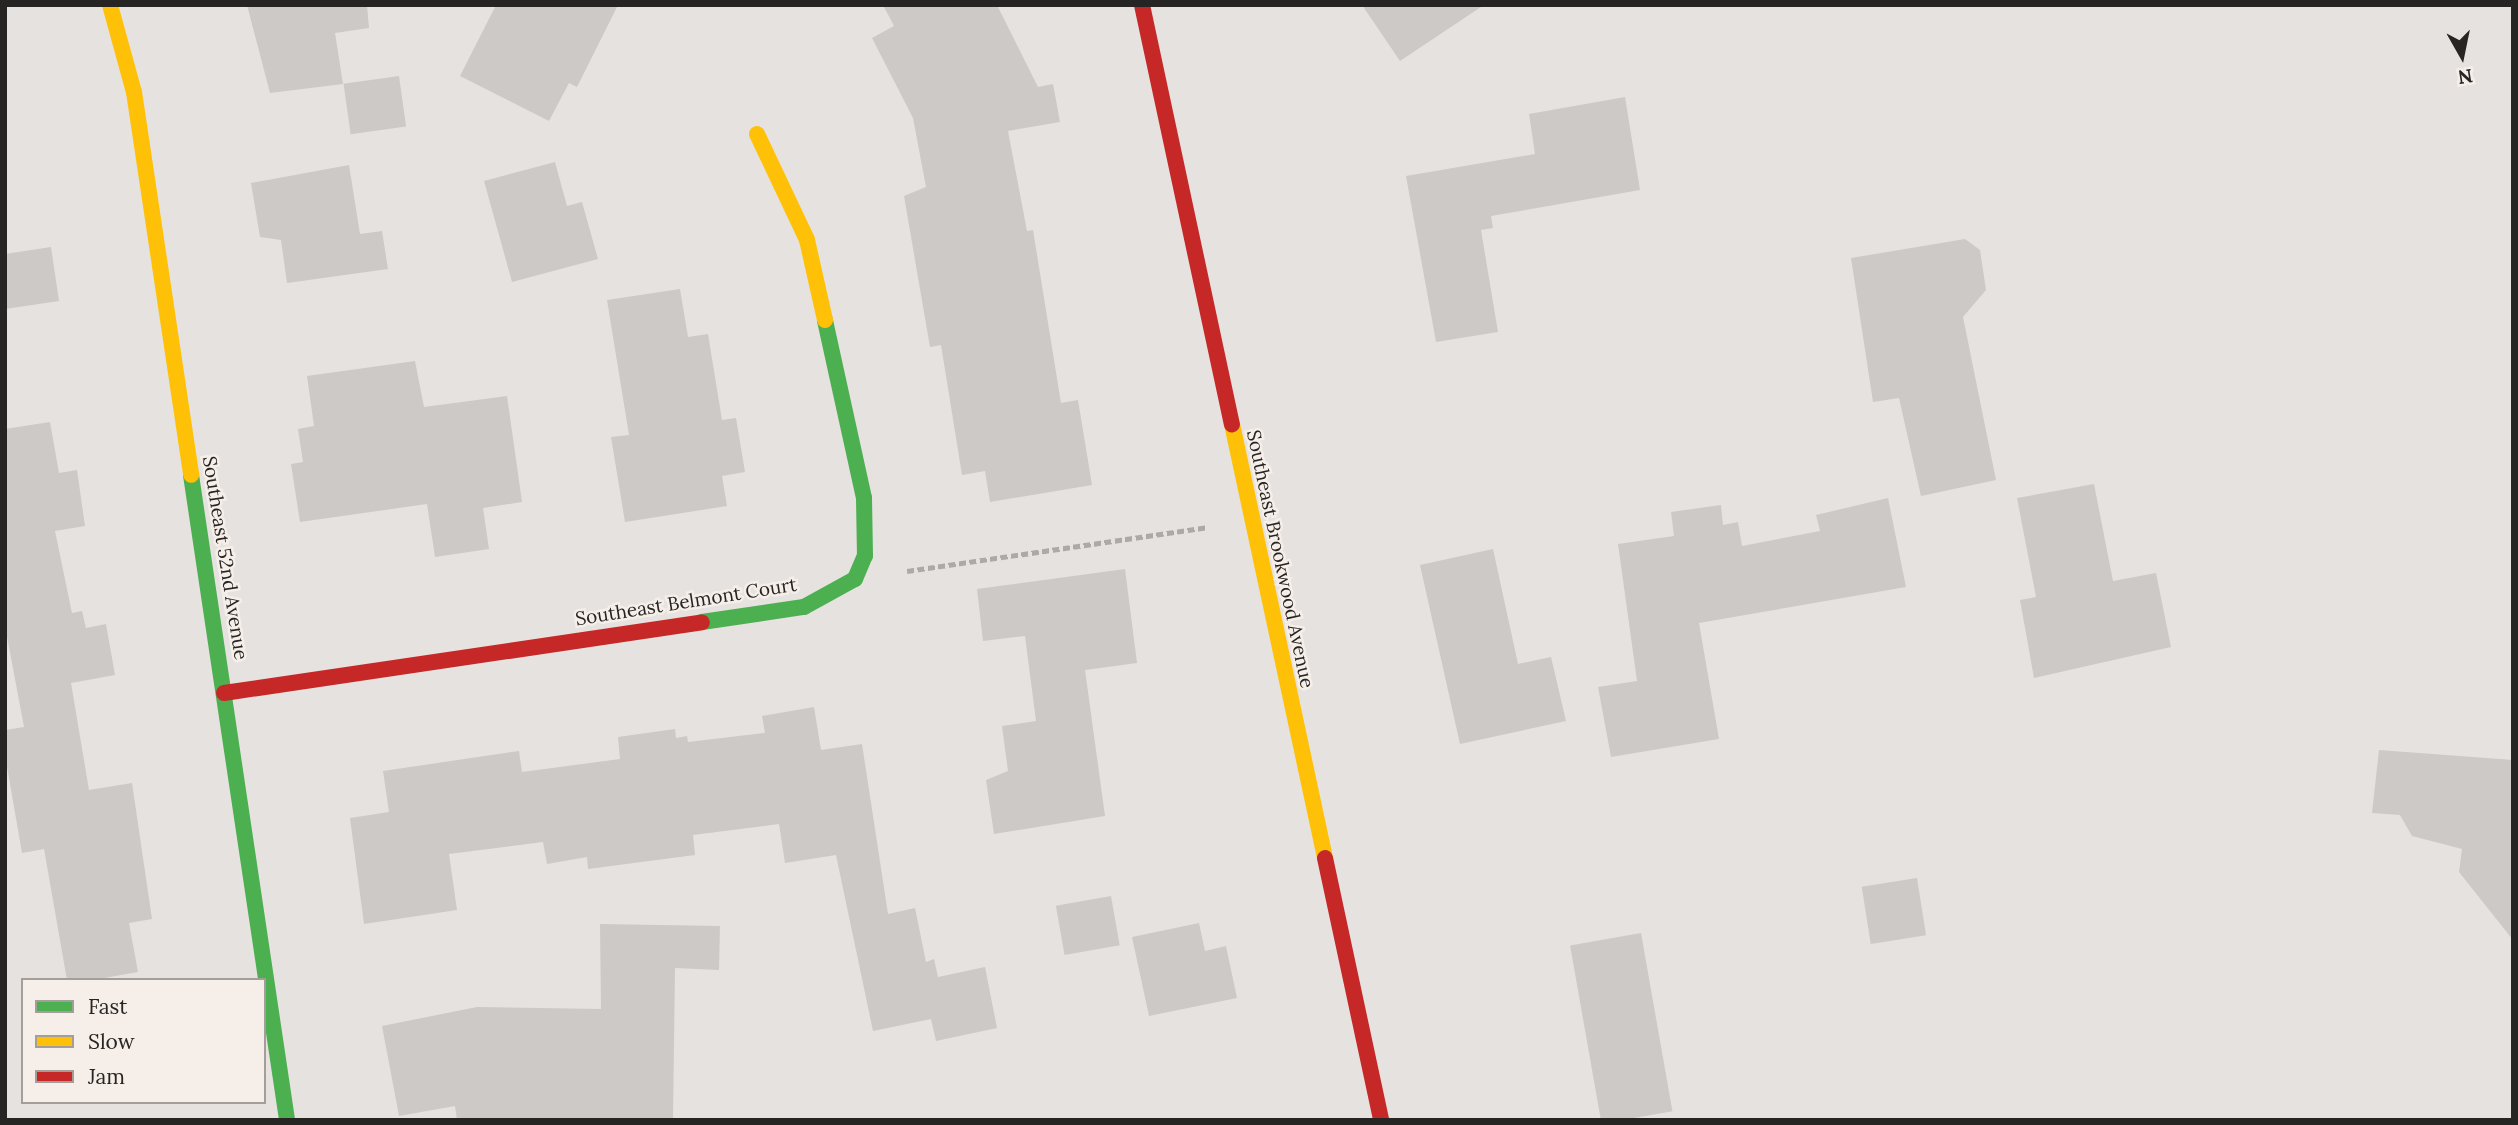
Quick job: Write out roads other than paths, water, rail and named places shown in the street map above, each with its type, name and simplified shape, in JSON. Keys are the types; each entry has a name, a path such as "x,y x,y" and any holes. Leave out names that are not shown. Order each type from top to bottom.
{"street":[{"name":"Southeast 52nd Avenue","path":"110,5 134,92 265,978"},
{"name":"Southeast Brookwood Avenue","path":"1142,5 1250,521 1381,1120"},
{"name":"Southeast Belmont Court","path":"224,693 804,607 855,579 867,530 846,417 807,240 757,134"},
{"name":"Southeast 52nd Avenue","path":"266,982 286,1120"}]}
